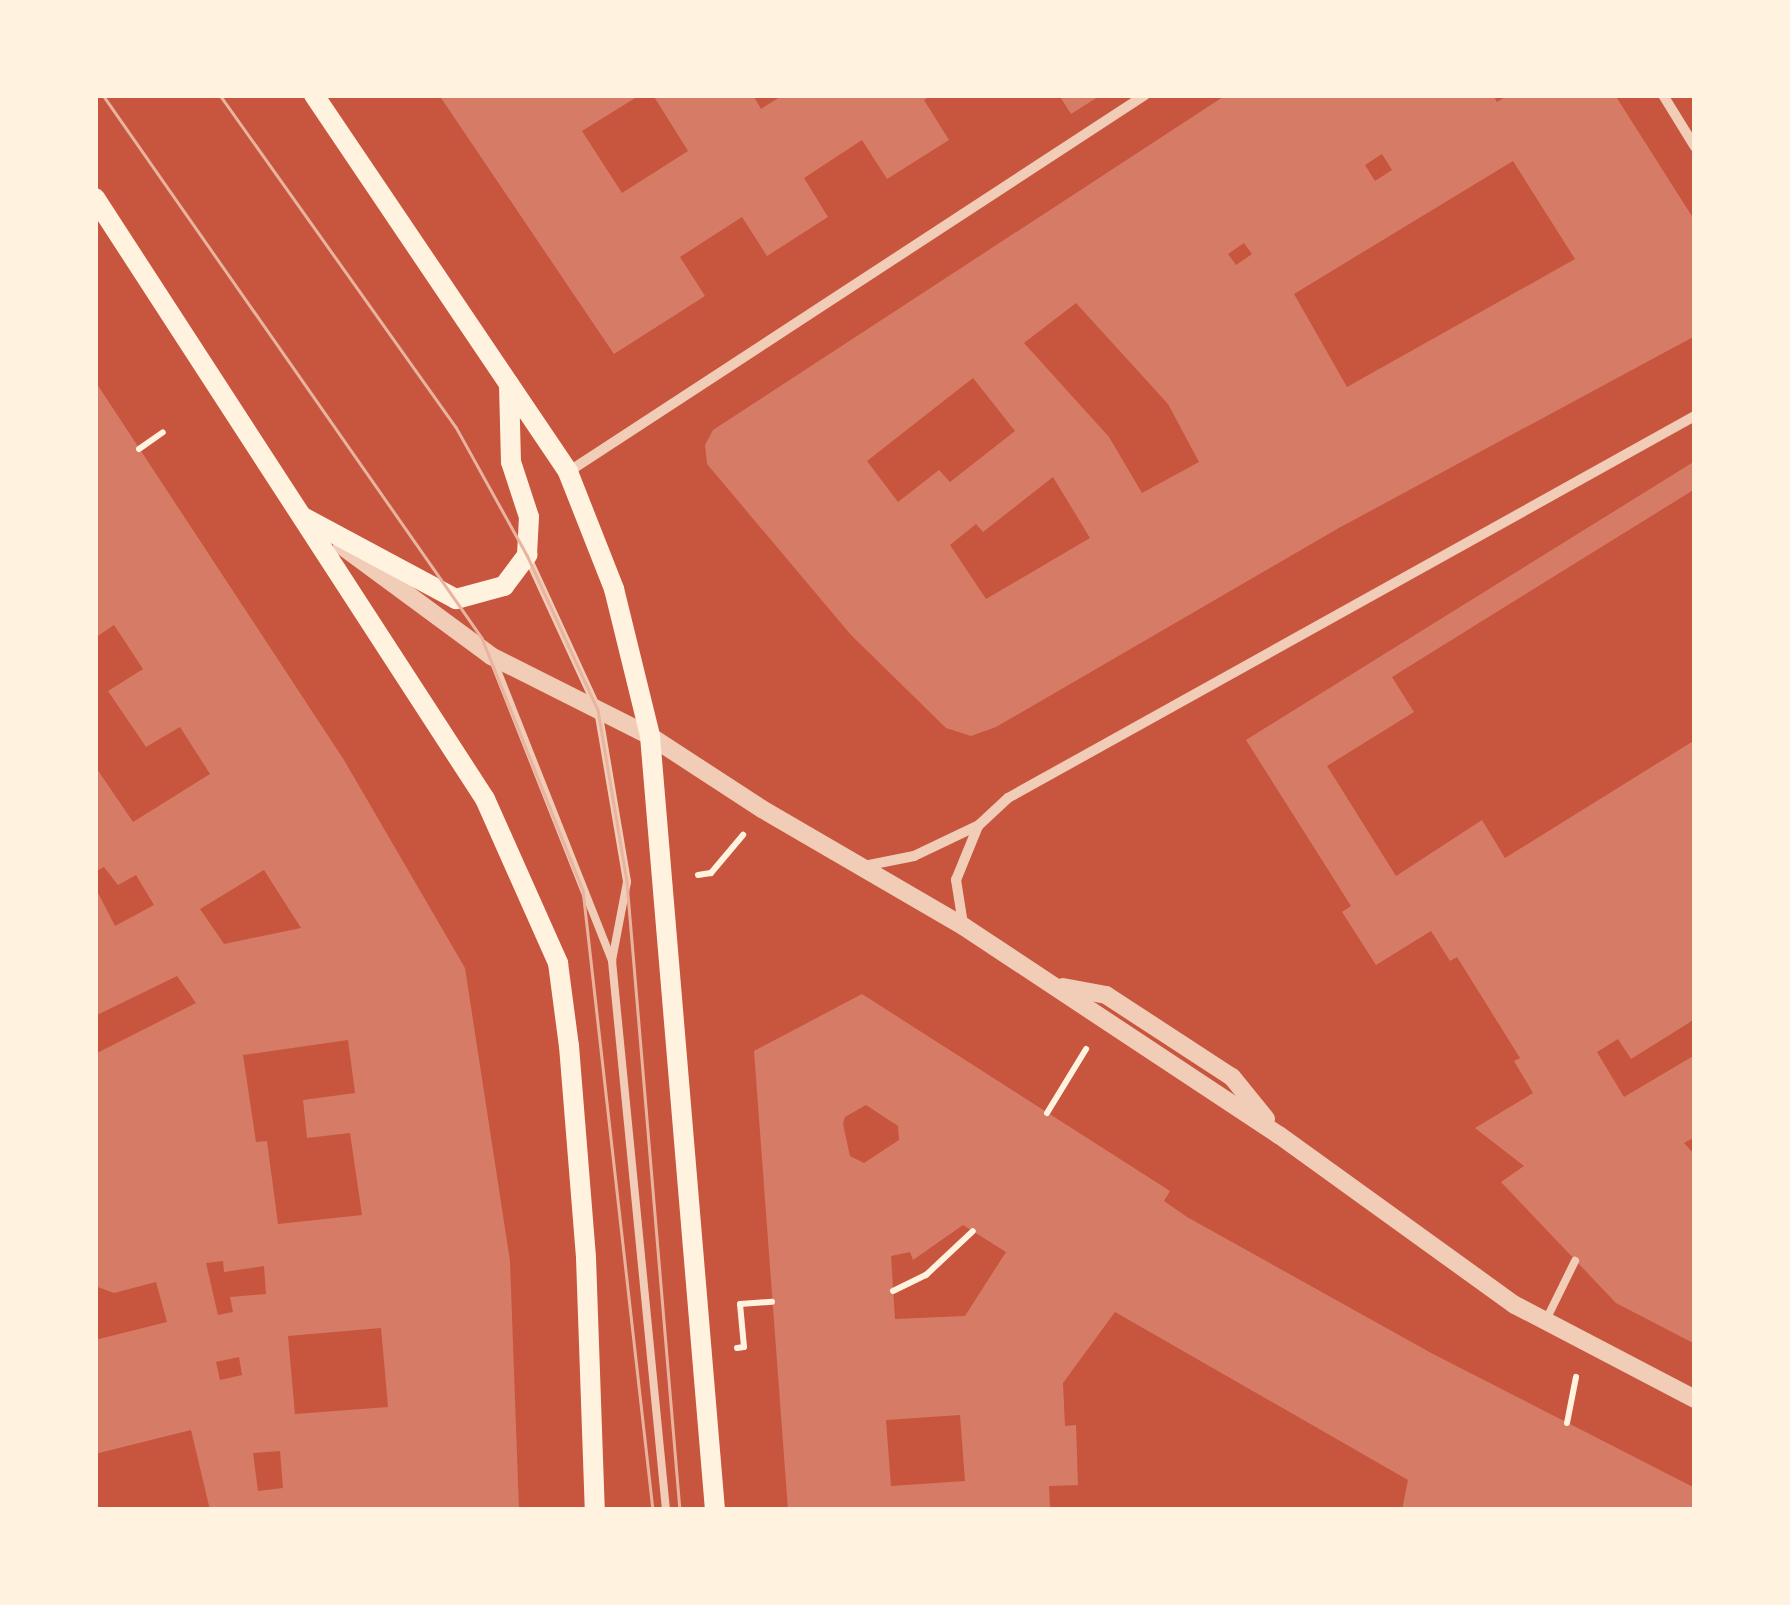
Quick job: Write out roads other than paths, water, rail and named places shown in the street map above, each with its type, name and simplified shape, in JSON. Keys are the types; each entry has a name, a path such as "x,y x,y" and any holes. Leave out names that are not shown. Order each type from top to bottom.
{"main road":[{"path":"314,95 568,472 614,589 650,736 715,1510"},
{"path":"95,198 485,799 558,962 569,1046 586,1258 595,1510"},
{"path":"301,516 456,599 504,586 527,555 529,517 511,462 509,383"}],"street":[{"path":"568,472 1145,95"},
{"path":"1663,95 1695,147"},
{"path":"864,866 914,856 979,825 1008,798 1695,416"},
{"path":"301,516 491,656 650,736 762,809 963,926 1052,985 1106,995 1232,1077 1280,1135 1545,1322 1695,1398"},
{"path":"963,926 956,880 979,825"}],"lane":[{"path":"527,555 598,710 627,882 612,961"},
{"path":"491,656 612,961 666,1510"},
{"path":"1545,1322 1575,1261"}],"tram line":[{"path":"103,95 482,638 583,890 653,1510"},
{"path":"220,95 456,427 527,555 598,710 627,882 680,1510"}]}
